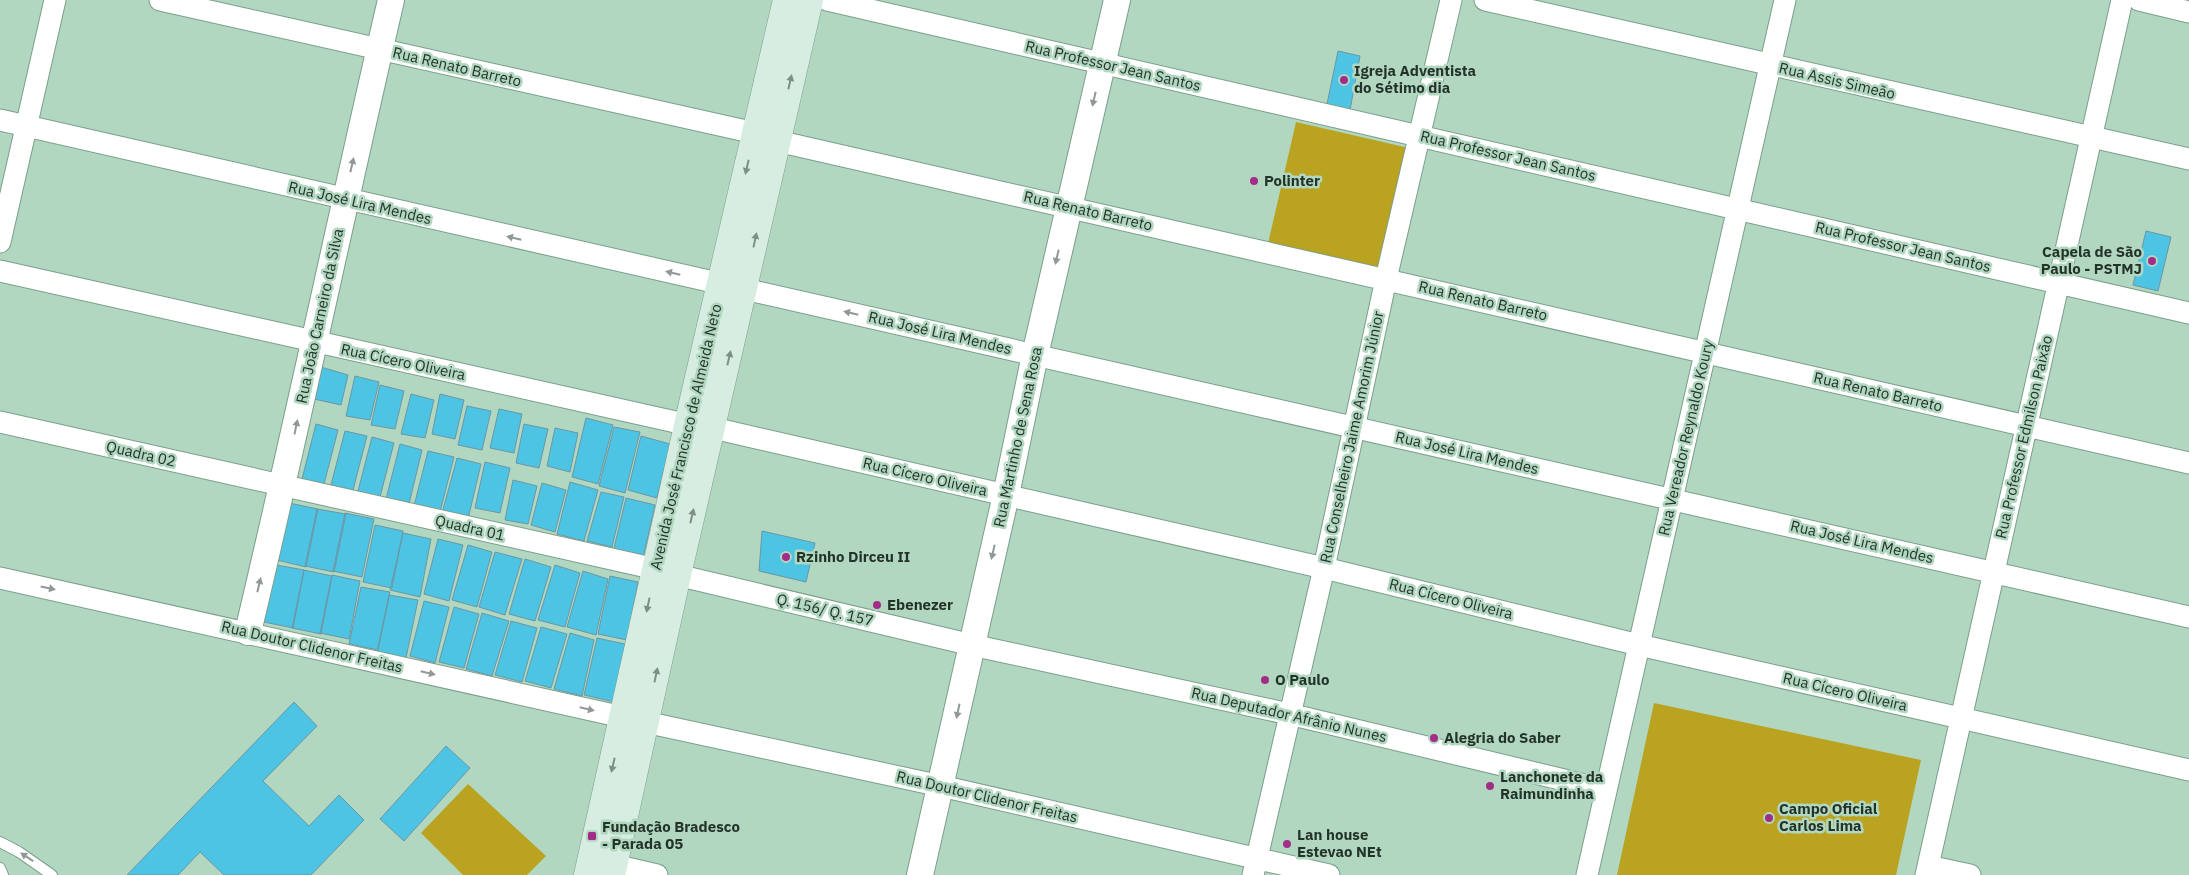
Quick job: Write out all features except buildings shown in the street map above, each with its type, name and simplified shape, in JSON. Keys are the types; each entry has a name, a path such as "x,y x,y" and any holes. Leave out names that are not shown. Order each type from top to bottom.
{"main road":[{"name":"Avenida José Francisco de Almeida Neto","path":"612,870 635,720 766,137 787,0"},
{"name":"Avenida José Francisco de Almeida Neto","path":"766,137 809,0"},
{"name":"Avenida José Francisco de Almeida Neto","path":"588,875 635,720"}],"street":[{"path":"0,242 55,0"},
{"name":"Rua Renato Barreto","path":"160,0 2189,463"},
{"name":"Rua João Carneiro da Silva","path":"248,632 283,486 345,199 391,0"},
{"name":"Rua Professor Jean Santos","path":"827,0 2189,313"},
{"name":"Rua Martinho de Sena Rosa","path":"920,875 1006,495 1034,355 1117,0"},
{"name":"Rua Conselheiro Jaime Amorim Júnior","path":"1255,867 1324,568 1386,279 1451,0"},
{"name":"Rua Assis Simeão","path":"1485,0 1770,66 2189,159"},
{"name":"Rua Vereador Reynaldo Koury","path":"1587,875 1785,0"},
{"name":"Rua Professor Edmilson Paixão","path":"1927,870 2122,0"},
{"path":"2139,0 2189,12"},
{"name":"Rua José Lira Mendes","path":"0,120 2189,616"},
{"name":"Rua Cícero Oliveira","path":"0,271 314,343 701,426 1006,495 1324,568 1639,645 2189,770"},
{"name":"Quadra 02","path":"0,422 283,486"},
{"name":"Quadra 01","path":"283,486 667,572"},
{"name":"Q. 156/ Q. 157","path":"667,572 972,645"},
{"name":"Rua Doutor Clidenor Freitas","path":"0,578 635,720 941,786 1255,867 1329,875"},
{"name":"Rua Deputador Afrânio Nunes","path":"972,645 1289,714 1606,790"},
{"path":"612,870 657,875"},
{"path":"1927,870 1970,875"}],"lane":[{"path":"0,842 19,852 52,875"},
{"path":"0,868 3,875"}],"shaded area":[{"path":"1296,122 1409,148 1379,274 1267,248"},
{"name":"Campo Oficial Carlos Lima","path":"1654,703 1921,760 1896,875 1617,875"},
{"path":"468,784 546,856 527,875 463,875 421,833"}],"place":[{"name":"Igreja Adventista do Sétimo dia","path":"1344,80"},
{"name":"Polinter","path":"1254,181"},
{"name":"Capela de São Paulo - PSTMJ","path":"2152,261"},
{"name":"Rzinho Dirceu II","path":"786,557"},
{"name":"Ebenezer","path":"877,605"},
{"name":"O Paulo","path":"1265,680"},
{"name":"Alegria do Saber","path":"1434,738"},
{"name":"Lanchonete da Raimundinha","path":"1490,786"},
{"name":"Campo Oficial Carlos Lima","path":"1769,818"},
{"name":"Fundação Bradesco - Parada 05","path":"592,836"},
{"name":"Lan house Estevao NEt","path":"1287,844"}]}
